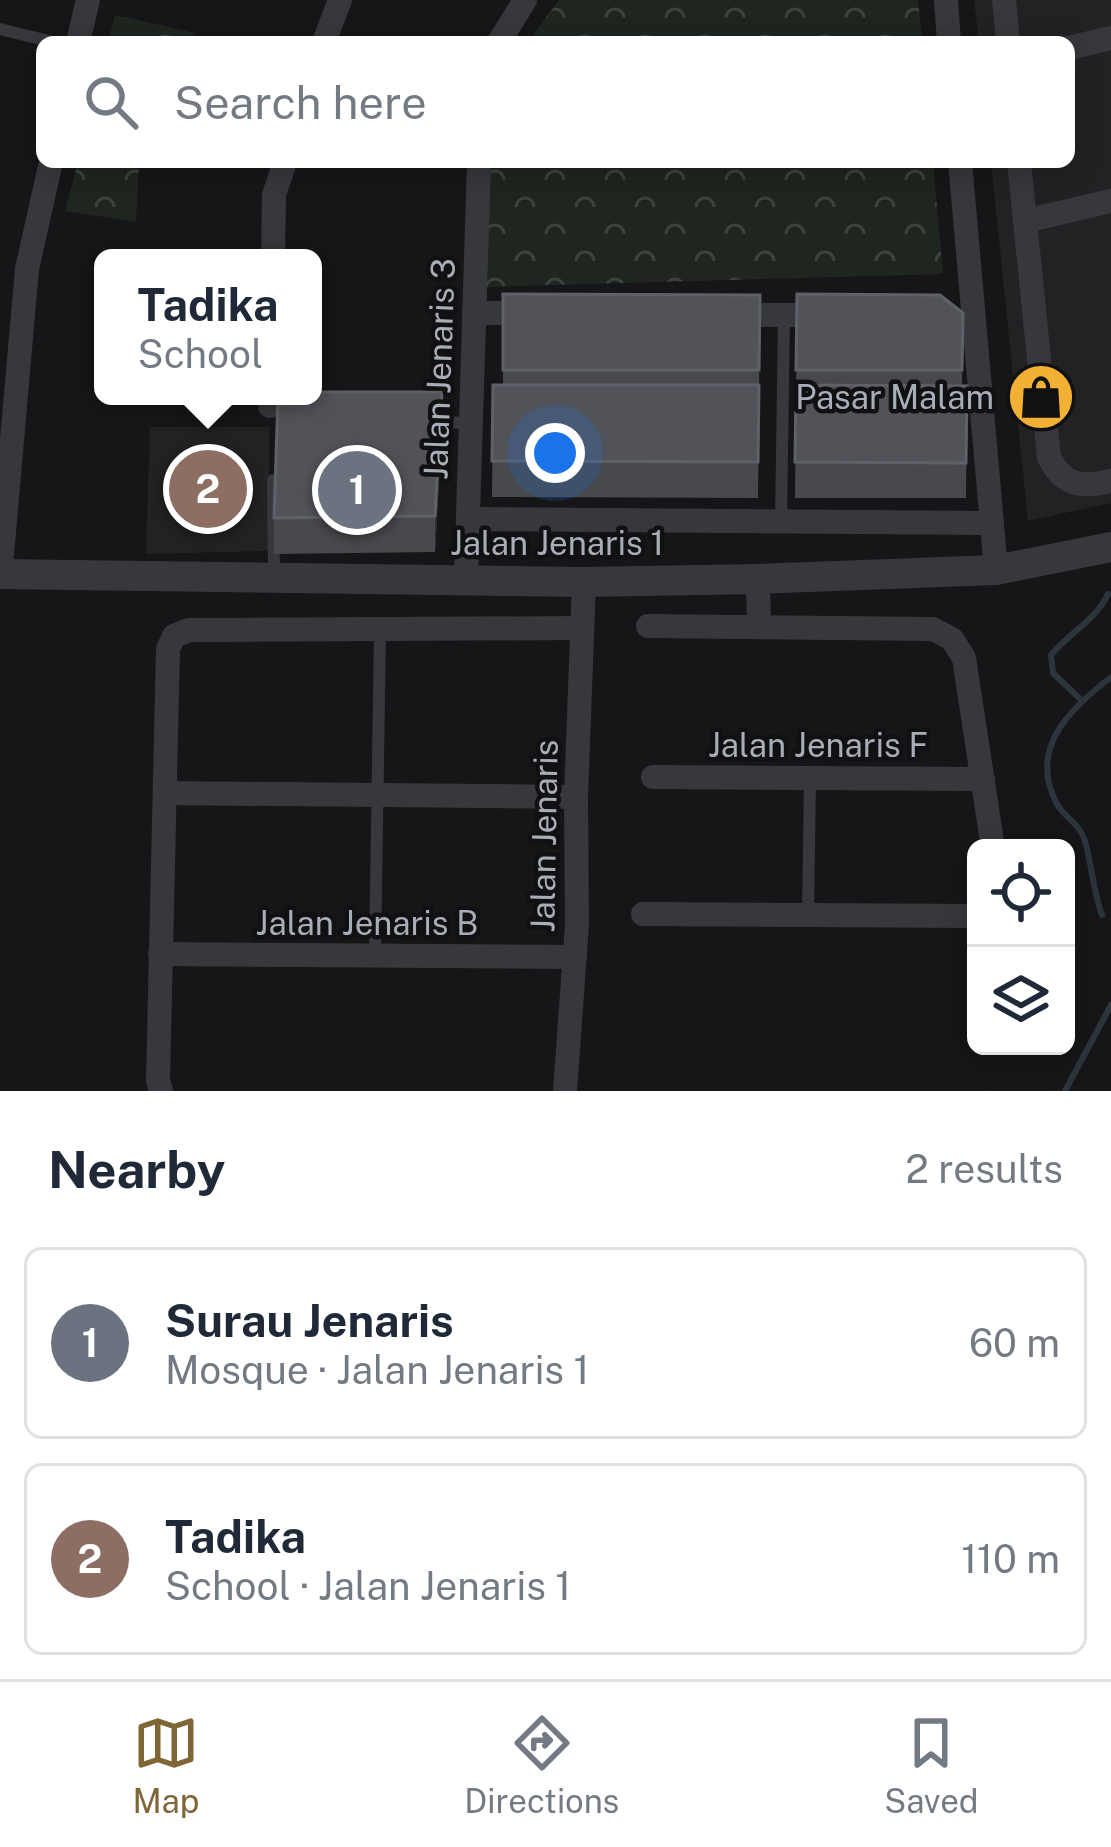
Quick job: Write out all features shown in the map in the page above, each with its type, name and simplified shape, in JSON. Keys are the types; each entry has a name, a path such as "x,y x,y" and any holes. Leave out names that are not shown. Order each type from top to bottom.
{"street":[{"path":"79,36 88,0"},
{"path":"326,36 340,0"},
{"path":"503,36 525,0"},
{"path":"946,0 949,36"},
{"path":"1004,0 1007,36"},
{"path":"1075,47 1111,38"},
{"path":"0,575 27,269 50,168"},
{"path":"273,249 274,195 283,168"},
{"name":"Jalan Jenaris 3","path":"466,579 479,168"},
{"path":"960,168 962,315 996,570"},
{"path":"1020,168 1049,457 1067,481 1086,487 1111,481"},
{"path":"1025,220 1111,200"},
{"path":"474,313 570,314"},
{"path":"713,315 855,315"},
{"path":"468,519 992,523"},
{"name":"Jalan Jenaris 1","path":"0,575 584,582 758,579 996,570 1111,548"},
{"path":"758,579 760,627"},
{"name":"Jalan Jenaris","path":"565,1091 575,957 584,582"},
{"path":"648,626 933,629 952,639 964,658 992,839"},
{"path":"161,1091 168,650 174,636 189,630 582,628"},
{"name":"Jalan Jenaris F","path":"653,777 983,779"},
{"path":"165,793 576,797"},
{"path":"643,914 967,916"},
{"name":"Jalan Jenaris B","path":"160,954 575,957"}],"lane":[{"path":"0,29 36,38"},
{"path":"782,523 784,315"},
{"path":"423,422 471,423"},
{"path":"273,480 274,577"},
{"path":"375,956 380,630"},
{"path":"808,915 810,778"}],"shaded area":[{"path":"974,0 1111,0 1111,503 1028,521 992,168 1075,168 1075,36 978,36"},
{"path":"150,427 269,427 269,551 146,554"}],"green space":[{"path":"559,0 918,0 921,36 532,36"},
{"path":"115,15 195,33 194,36 110,36"},
{"path":"76,168 139,168 136,222 65,211"},
{"path":"491,168 934,168 943,274 483,287"}],"building":[{"path":"503,294 760,295 759,370 503,370"},
{"path":"797,294 940,295 963,313 962,370 796,370"},
{"path":"493,385 759,385 758,462 492,461"},
{"path":"796,385 967,386 966,463 795,462"},
{"path":"322,392 442,392 435,516 274,518 278,405 322,405"}],"waterway":[{"path":"1081,700 1053,673 1051,655 1108,594"},
{"path":"1102,915 1085,841 1057,804 1047,765 1050,747 1068,716 1111,677"},
{"path":"1065,1091 1111,1005"}],"place":[{"name":"Pasar Malam","path":"1041,397"},
{"name":"Tadika","path":"208,489"},
{"name":"Surau Jenaris","path":"357,490"}]}
